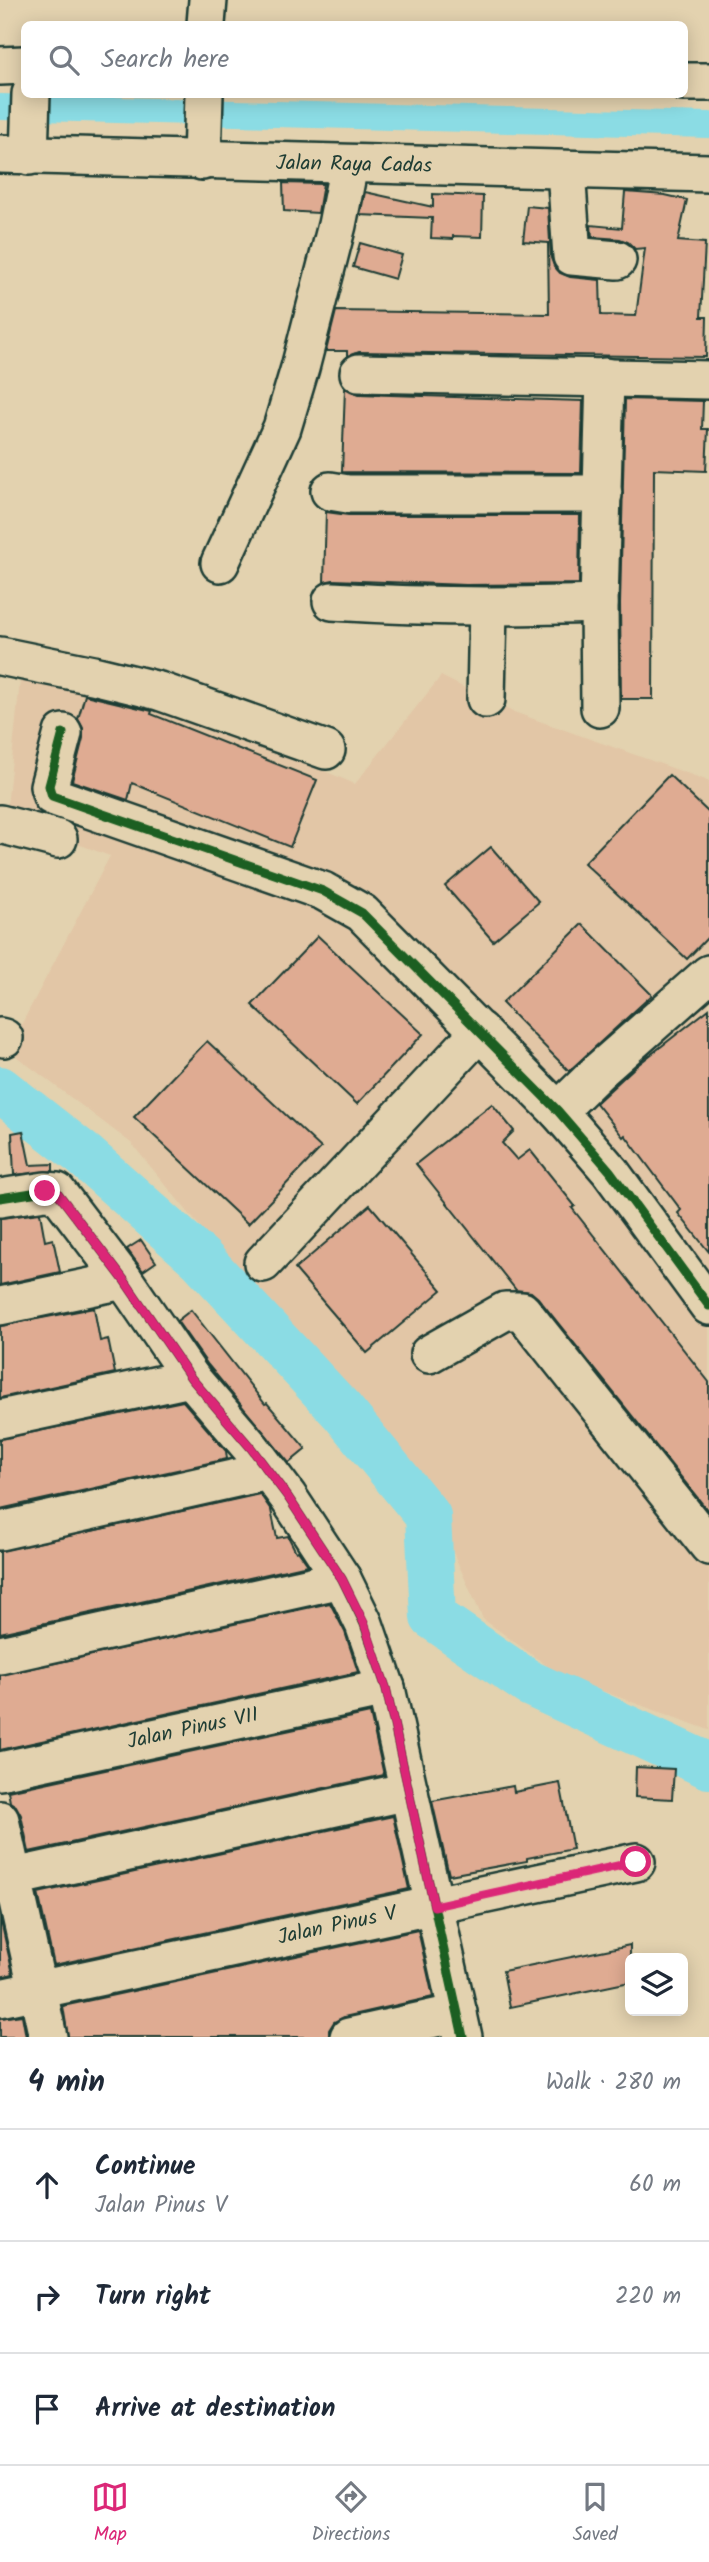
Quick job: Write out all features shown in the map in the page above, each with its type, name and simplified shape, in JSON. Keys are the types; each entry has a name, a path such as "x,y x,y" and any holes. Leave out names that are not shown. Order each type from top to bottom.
{"street":[{"path":"206,21 208,0"},
{"path":"0,66 21,65"},
{"path":"688,82 709,82"},
{"path":"19,152 30,98"},
{"path":"202,156 204,98"},
{"name":"Jalan Raya Cadas","path":"19,152 202,156 348,165 709,173"},
{"path":"220,563 282,428 337,225 348,165"},
{"path":"566,170 571,256 617,260"},
{"path":"359,373 709,380"},
{"path":"600,708 599,604 605,377"},
{"path":"330,491 348,494 603,494"},
{"path":"332,601 488,607 599,604"},
{"path":"486,699 488,607"},
{"path":"0,656 159,691 326,750"},
{"path":"64,733 48,786 52,796 134,822 323,891 362,913 558,1111 610,1171 709,1306"},
{"path":"0,827 58,839"},
{"path":"558,1111 600,1070 709,974"},
{"path":"263,1263 480,1031"},
{"path":"0,1198 45,1191 57,1192 124,1280 191,1378 251,1448 288,1497 342,1579 364,1623 386,1688 460,2025 349,2037"},
{"path":"0,1306 124,1280"},
{"path":"429,1354 505,1311 522,1311 709,1546"},
{"path":"0,1419 191,1378"},
{"path":"0,1531 268,1471"},
{"path":"0,1655 342,1579"},
{"name":"Jalan Pinus VII","path":"0,1771 386,1688"},
{"path":"6,1879 409,1791"},
{"path":"0,1820 6,1879 48,2037"},
{"name":"Jalan Pinus V","path":"0,1998 636,1862"}],"shaded area":[{"path":"21,672 177,708 355,784 441,676 511,711 709,781 709,1730 561,1676 483,1619 434,1510 131,1143 8,1050 110,856 6,817"}],"building":[{"path":"283,183 323,184 318,213 284,211"},
{"path":"365,192 433,207 433,194 483,196 482,237 431,238 432,218 360,215"},
{"path":"625,192 665,195 687,200 678,241 705,243 701,317 707,317 706,357 359,352 347,357 347,351 326,351 336,311 549,314 548,243 523,241 527,206 548,208 551,258 560,273 570,277 600,280 601,315 636,316 645,248 635,249 620,239 592,237 591,225 622,228"},
{"path":"360,243 402,255 395,279 353,267"},
{"path":"345,388 359,394 583,401 581,473 342,472"},
{"path":"625,399 703,401 702,429 708,429 706,471 654,469 653,699 621,699 620,604"},
{"path":"326,512 348,515 580,515 579,584 324,582"},
{"path":"85,695 152,711 151,714 317,780 290,847 132,783 128,800 72,781 83,738 83,728 78,719"},
{"path":"669,775 709,813 709,936 687,959 584,863"},
{"path":"491,847 539,902 493,941 445,886"},
{"path":"582,924 652,995 569,1071 502,1003"},
{"path":"318,936 423,1034 357,1104 252,1005"},
{"path":"709,1009 709,1252 678,1213 681,1210 625,1135 623,1137 596,1103 635,1067"},
{"path":"207,1041 321,1148 248,1224 134,1117"},
{"path":"492,1104 514,1131 502,1143 517,1160 530,1150 575,1206 572,1208 709,1382 709,1512 538,1298 531,1292 516,1290 416,1164"},
{"path":"23,1131 30,1165 53,1164 53,1171 14,1175 12,1133"},
{"path":"370,1205 442,1290 367,1353 295,1269"},
{"path":"40,1213 45,1241 53,1239 60,1272 0,1285 0,1218"},
{"path":"141,1240 156,1262 143,1271 127,1249"},
{"path":"94,1308 100,1341 108,1339 115,1373 0,1398 0,1326"},
{"path":"191,1310 265,1404 267,1403 306,1449 289,1463 208,1365 177,1321"},
{"path":"183,1401 226,1451 227,1459 0,1509 0,1439"},
{"path":"260,1494 271,1510 277,1538 288,1536 296,1552 298,1551 308,1565 0,1633 0,1551"},
{"path":"330,1603 345,1632 358,1672 0,1750 0,1675"},
{"path":"370,1713 384,1775 29,1852 21,1815 10,1802 8,1791"},
{"path":"636,1767 674,1769 672,1799 635,1797"},
{"path":"560,1783 573,1849 527,1858 527,1861 449,1875 432,1801 513,1786 514,1792"},
{"path":"393,1816 409,1889 54,1965 38,1893"},
{"path":"0,1917 13,1974 0,1977"},
{"path":"418,1930 433,1997 344,2017 334,2022 329,2030 329,2037 68,2037 63,2006"},
{"path":"630,1945 630,1953 625,1953 625,1983 510,2007 503,1971"},
{"path":"22,2015 26,2037 0,2037 0,2018"}],"waterway":[{"path":"0,107 709,125"},
{"path":"0,1089 84,1155 201,1259 342,1411 428,1516 433,1617 529,1683 709,1766"}],"cycle path":[{"path":"63,733 49,786 52,796 323,891 362,913 558,1111 610,1171 709,1306"},
{"path":"0,1198 45,1191 57,1192 124,1280 191,1378 251,1448 288,1497 342,1579 364,1624 386,1688 463,2037"}],"route":[{"path":"45,1191 57,1192 124,1280 191,1378 251,1448 288,1497 342,1579 364,1623 386,1688 434,1906 636,1862"}]}
